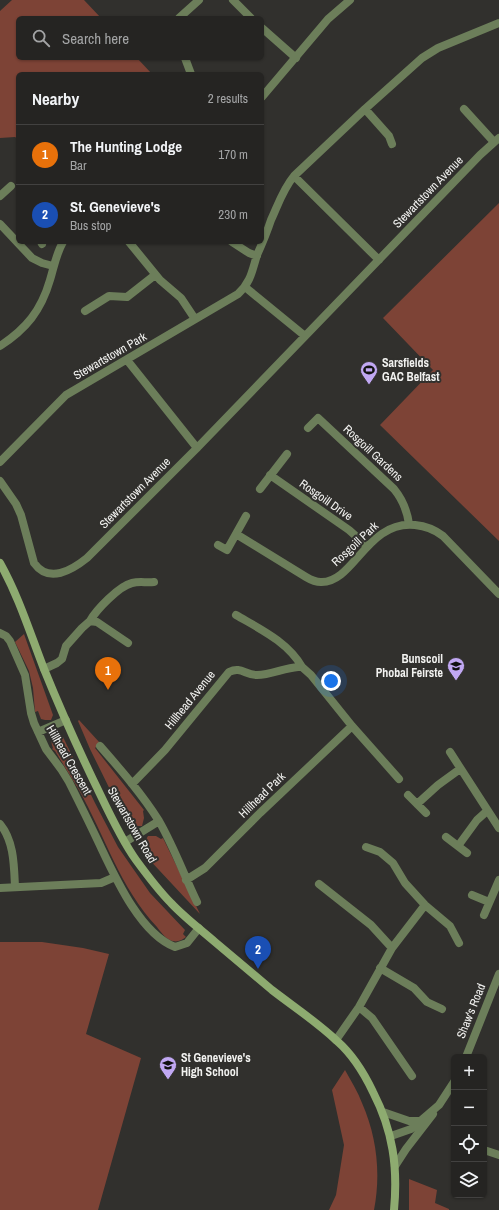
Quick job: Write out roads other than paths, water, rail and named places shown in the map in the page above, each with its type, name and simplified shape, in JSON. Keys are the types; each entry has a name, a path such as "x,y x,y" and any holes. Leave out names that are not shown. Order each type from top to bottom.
{"main road":[{"name":"Stewartstown Road","path":"0,564 13,588 44,669 77,747 106,807 134,857 160,891 184,916 241,966 284,1000 316,1022 352,1056 366,1077 383,1112 391,1136 395,1166 394,1210"}],"street":[{"path":"180,16 198,0"},
{"path":"233,0 249,16"},
{"path":"264,96 328,19 350,0"},
{"name":"Stewartstown Park","path":"264,238 288,182 365,109 430,52 499,24"},
{"path":"264,30 296,58"},
{"path":"186,60 190,72"},
{"path":"365,109 389,136 392,144"},
{"name":"Stewartstown Avenue","path":"0,482 16,504 21,515 34,563 42,572 59,573 73,568 88,558 197,448 480,155 497,140 464,109"},
{"path":"294,176 379,260"},
{"path":"0,196 11,186"},
{"path":"0,224 16,241"},
{"path":"19,244 32,258 53,266"},
{"path":"0,346 17,335 38,310 47,290 53,266 62,244"},
{"path":"131,244 155,275 181,298 195,319"},
{"path":"235,244 257,256"},
{"name":"Stewartstown Park","path":"0,462 66,395 231,298 245,287 262,244"},
{"path":"85,311 109,296 127,297 155,275"},
{"path":"245,287 305,336"},
{"path":"127,360 197,448"},
{"name":"Rosgoill Gardens","path":"308,428 318,418 394,488 404,505 409,524"},
{"path":"260,489 287,454"},
{"name":"Rosgoill Drive","path":"270,475 349,530 367,546"},
{"path":"218,545 227,550 246,516"},
{"name":"Rosgoill Park","path":"236,534 306,577 322,582 336,577 349,566 367,546 386,530 403,524 429,527 437,531 499,594"},
{"path":"44,669 62,659 66,646 90,621 108,599 127,584 142,581 154,582"},
{"path":"236,615 282,644 297,659 302,667 311,675 352,726 399,779"},
{"path":"90,621 97,622 128,643"},
{"name":"Hillhead Crescent","path":"0,633 10,640 25,675 31,713 46,749 61,768 69,782 115,877 144,924 168,944 174,947 187,942 199,928"},
{"name":"Hillhead Avenue","path":"132,784 165,750 229,672 237,669 258,675 293,667 302,667"},
{"path":"38,732 66,720"},
{"name":"Hillhead Park","path":"186,880 205,868 260,813 352,726"},
{"path":"100,746 132,784 159,821 197,902"},
{"path":"450,752 499,828"},
{"path":"417,804 460,768"},
{"path":"408,795 426,813"},
{"path":"458,846 477,820 487,811"},
{"path":"125,842 159,821"},
{"path":"0,824 6,832 10,842 15,887"},
{"path":"446,837 467,853"},
{"path":"366,847 380,852 393,863 405,883 425,905 450,926 459,943"},
{"path":"0,888 101,883 115,877"},
{"path":"484,915 499,880"},
{"path":"320,884 371,925 392,948"},
{"path":"472,896 489,902"},
{"path":"336,1040 359,1007 392,948 425,905"},
{"path":"380,968 414,988 428,1002 442,1009"},
{"name":"Shaw's Road","path":"467,1054 499,976"},
{"path":"359,1007 372,1018 412,1076"},
{"path":"395,1166 451,1087"},
{"path":"391,1136 411,1129 439,1105"},
{"path":"383,1112 408,1121 419,1121"},
{"path":"487,1151 499,1155"}],"place":[{"name":"Sarsfields GAC Belfast","path":"369,385"},
{"name":"Bunscoil Phobal Feirste","path":"456,681"},
{"name":"The Hunting Lodge","path":"108,690"},
{"name":"St. Genevieve's","path":"258,969"},
{"name":"St Genevieve's High School","path":"168,1080"}]}
